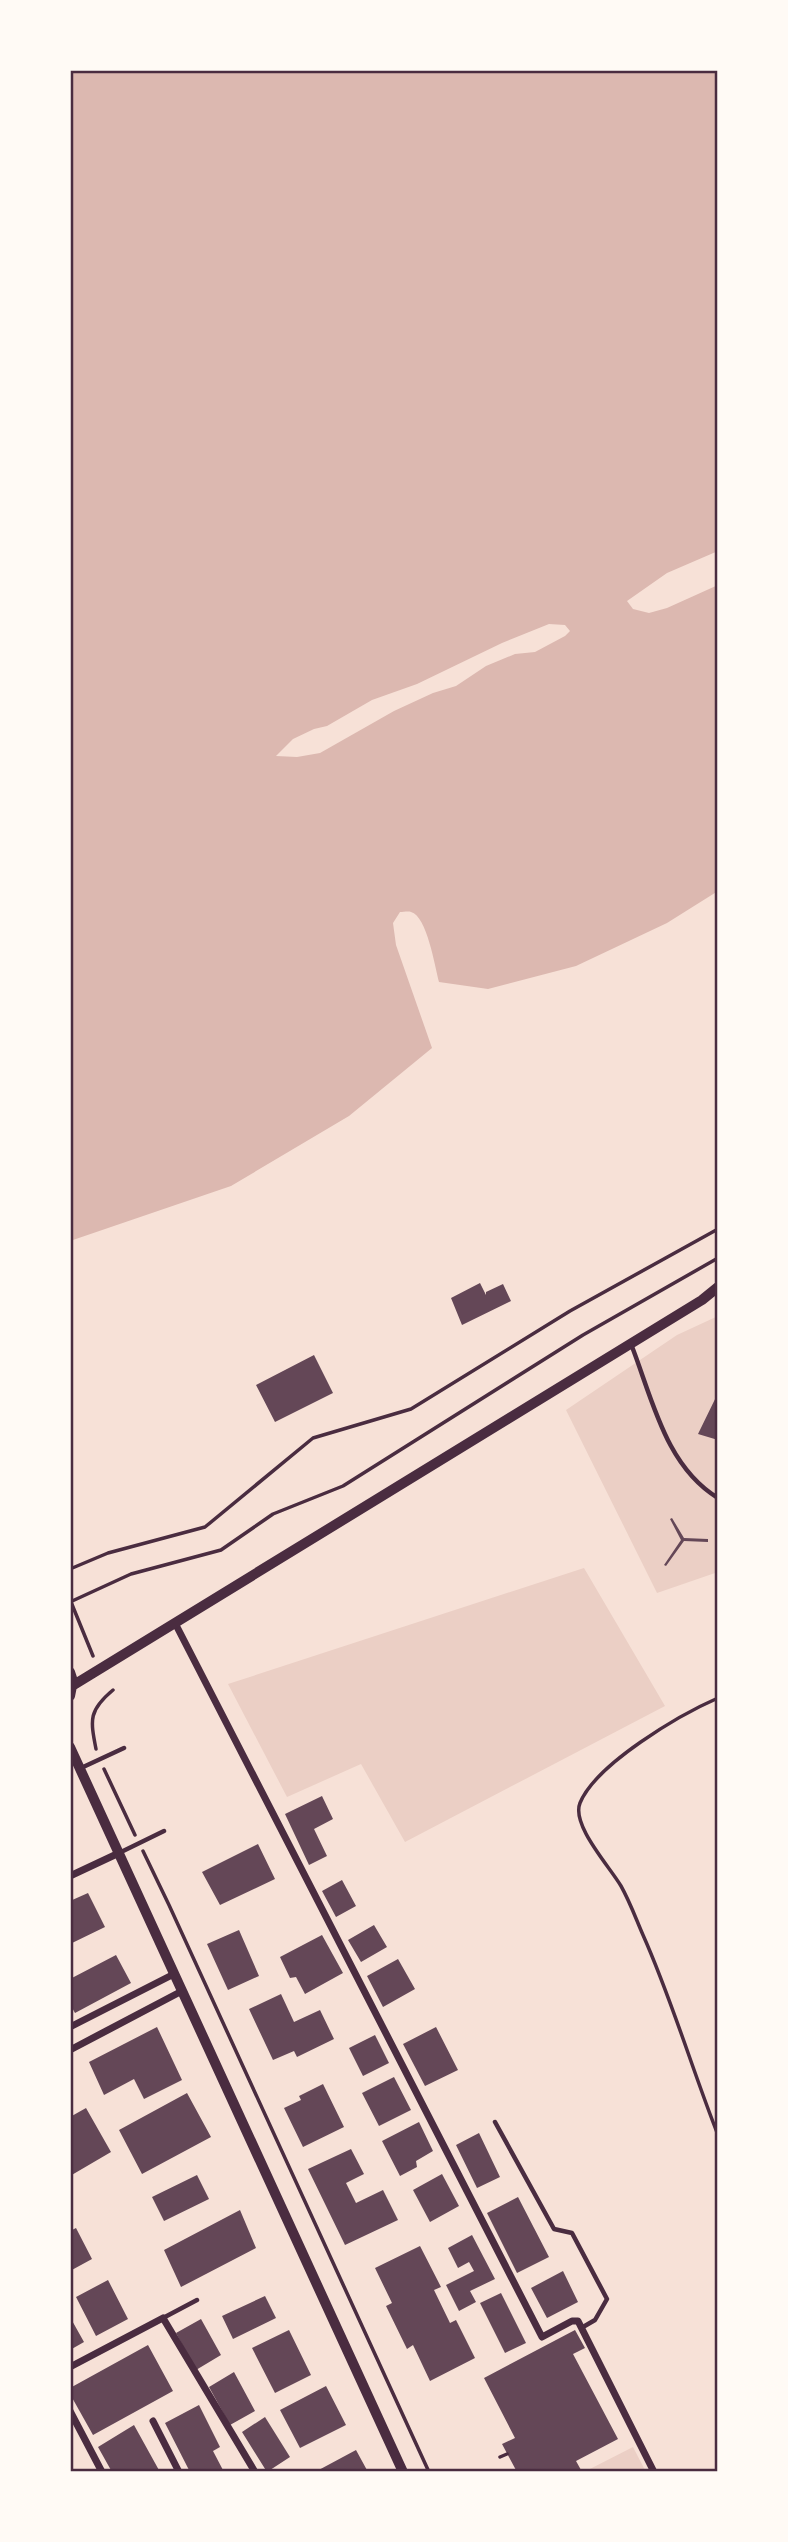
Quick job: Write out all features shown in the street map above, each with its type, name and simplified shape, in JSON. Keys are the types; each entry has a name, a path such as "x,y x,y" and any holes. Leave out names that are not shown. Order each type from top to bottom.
{"street":[{"path":"71,1691 175,1623 702,1300 718,1287"},
{"path":"175,1623 542,2337 572,2321 579,2322 654,2472"},
{"path":"70,1672 71,1691"},
{"path":"70,1747 403,2472"},
{"path":"70,1876 119,1853"},
{"path":"70,2027 174,1974"},
{"path":"70,2050 182,1991"},
{"path":"70,2367 163,2318 255,2472"},
{"path":"70,2411 102,2472"},
{"path":"153,2421 179,2472"}],"lane":[{"path":"631,1343 661,1427 678,1458 708,1492 718,1498"},
{"path":"80,1768 124,1748"},
{"path":"119,1853 164,1831"},
{"path":"495,2122 554,2229 572,2233 607,2299 595,2320 583,2327"},
{"path":"163,2318 197,2300"}],"path":[{"path":"70,1569 108,1553 205,1527 313,1438 411,1409 570,1311 718,1229"},
{"path":"93,1656 71,1602 131,1574 221,1550 274,1514 343,1486 583,1335 718,1258"},
{"path":"113,1690 96,1705 91,1725 100,1759 429,2472"},
{"path":"718,1698 702,1705 629,1751 595,1779 579,1805 580,1821 622,1887 661,1975 718,2135"},
{"path":"500,2457 507,2454"}],"shaded area":[{"path":"70,70 718,70 718,891 667,923 576,966 488,989 439,982 430,943 422,923 411,912 400,912 393,923 396,945 432,1048 349,1116 231,1186 70,1241"},
{"path":"718,1316 718,1572 657,1593 566,1410 677,1335"},
{"path":"584,1568 665,1706 405,1842 361,1764 287,1797 228,1684"},
{"path":"633,2447 646,2472 584,2472"}],"pier":[{"path":"718,551 718,585 667,608 649,613 633,609 627,601 667,573"},
{"path":"549,624 565,625 570,631 535,652 515,654 486,666 456,686 433,693 394,711 320,753 297,757 276,756 293,739 327,726 372,700 417,684 502,643"}],"building":[{"path":"480,1283 486,1295 486,1292 503,1284 511,1301 462,1325 451,1298"},
{"path":"314,1355 333,1393 275,1422 256,1385"},
{"path":"718,1393 718,1440 698,1434"},
{"path":"672,1518 684,1538 708,1539 708,1542 684,1541 666,1566 664,1565 681,1540 670,1519"},
{"path":"322,1796 333,1819 314,1829 327,1856 309,1865 285,1814"},
{"path":"258,1844 275,1879 220,1905 202,1872"},
{"path":"342,1880 356,1906 336,1917 322,1891"},
{"path":"88,1893 105,1927 70,1944 70,1901"},
{"path":"374,1925 387,1947 361,1962 348,1940"},
{"path":"239,1930 259,1976 228,1990 207,1944"},
{"path":"322,1935 343,1973 305,1994 296,1977 290,1978 280,1957"},
{"path":"116,1955 131,1983 75,2013 70,2004 70,1979"},
{"path":"398,1959 415,1989 383,2007 367,1976"},
{"path":"281,1994 294,2022 320,2010 334,2039 297,2057 294,2051 273,2060 249,2009"},
{"path":"157,2027 182,2080 144,2099 134,2079 104,2095 89,2062"},
{"path":"436,2027 458,2070 425,2086 403,2044"},
{"path":"375,2035 389,2063 363,2076 349,2048"},
{"path":"394,2077 411,2110 379,2126 362,2093"},
{"path":"323,2084 344,2127 303,2147 284,2108 301,2100 299,2096"},
{"path":"187,2093 211,2137 142,2174 119,2130"},
{"path":"86,2108 111,2152 70,2176 70,2117"},
{"path":"419,2122 433,2151 416,2161 417,2167 400,2176 382,2141"},
{"path":"479,2133 500,2177 477,2188 456,2145"},
{"path":"351,2149 364,2174 346,2183 356,2203 383,2190 398,2220 345,2245 308,2169"},
{"path":"442,2174 459,2206 430,2222 413,2190"},
{"path":"197,2175 209,2199 164,2221 152,2197"},
{"path":"518,2197 549,2257 517,2273 487,2213"},
{"path":"240,2210 256,2248 181,2287 164,2250"},
{"path":"76,2228 92,2259 70,2271 70,2231"},
{"path":"472,2235 495,2279 470,2291 476,2302 459,2311 446,2285 474,2271 469,2262 458,2268 448,2248"},
{"path":"420,2246 441,2287 434,2290 450,2323 456,2320 475,2358 430,2381 413,2345 407,2349 386,2306 392,2303 375,2268"},
{"path":"563,2271 578,2302 547,2318 531,2288"},
{"path":"108,2280 128,2319 96,2336 76,2297"},
{"path":"501,2293 526,2343 505,2353 480,2303"},
{"path":"265,2296 276,2318 233,2339 222,2316"},
{"path":"70,2317 84,2342 70,2350"},
{"path":"201,2319 221,2355 196,2370 176,2333"},
{"path":"289,2330 311,2375 275,2393 252,2348"},
{"path":"575,2330 585,2348 573,2354 618,2439 576,2461 581,2470 577,2472 517,2472 502,2444 515,2438 484,2378"},
{"path":"148,2345 173,2391 93,2435 70,2394 70,2388"},
{"path":"234,2372 255,2411 230,2425 209,2387"},
{"path":"326,2386 346,2425 300,2448 280,2410"},
{"path":"199,2405 220,2447 213,2451 224,2472 190,2472 165,2423"},
{"path":"265,2417 290,2457 267,2472 242,2432"},
{"path":"134,2425 160,2472 112,2472 98,2447"},
{"path":"356,2450 368,2472 315,2472"}]}
